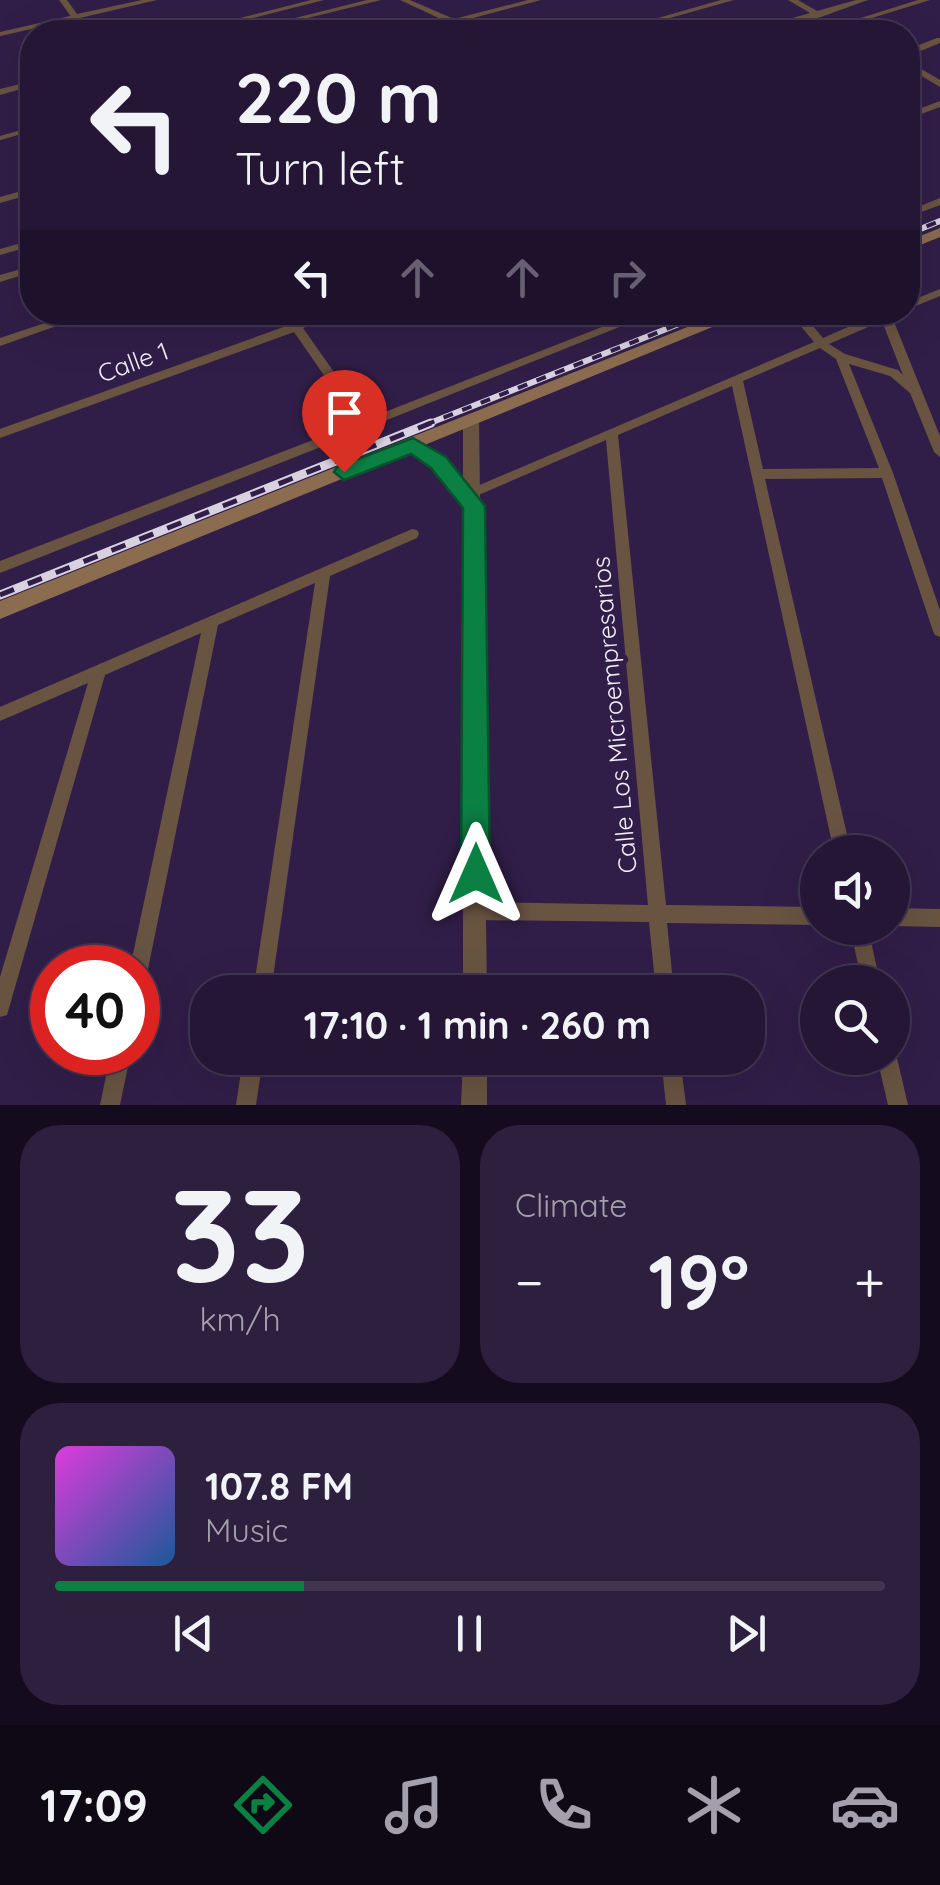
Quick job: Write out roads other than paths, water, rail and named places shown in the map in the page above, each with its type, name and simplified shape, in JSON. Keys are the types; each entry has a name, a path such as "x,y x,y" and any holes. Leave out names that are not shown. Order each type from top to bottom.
{"main road":[{"path":"0,610 710,325"}],"street":[{"path":"63,0 77,20"},
{"path":"75,17 153,0"},
{"path":"238,20 320,0"},
{"path":"293,20 377,0"},
{"path":"404,0 449,20"},
{"path":"428,0 452,20"},
{"path":"462,20 537,0"},
{"path":"658,20 730,0"},
{"path":"792,0 828,20"},
{"path":"796,20 864,0"},
{"path":"862,20 926,0"},
{"path":"0,342 52,325"},
{"name":"Calle 1","path":"0,434 301,325"},
{"path":"0,567 619,325"},
{"path":"805,325 822,344 842,357 894,373 916,393"},
{"path":"474,499 612,433 864,325"},
{"path":"893,325 940,452"},
{"path":"296,327 366,426"},
{"path":"842,357 887,472 940,632"},
{"path":"738,380 838,835"},
{"path":"472,422 475,975"},
{"name":"Calle Los Microempresarios","path":"612,433 663,975"},
{"path":"413,445 438,462 474,499"},
{"path":"758,474 887,472"},
{"path":"0,714 412,534"},
{"path":"264,975 323,574"},
{"path":"144,945 211,622"},
{"path":"0,1008 98,671"},
{"path":"476,911 800,916"},
{"path":"910,918 940,918"},
{"path":"110,1105 116,1075"},
{"path":"246,1105 250,1075"},
{"path":"474,1105 475,1075"},
{"path":"673,1075 676,1105"},
{"path":"891,1075 898,1105"}],"lane":[{"path":"62,20 75,17"}],"railway":[{"path":"920,229 940,221"},
{"path":"425,425 676,325"},
{"path":"0,595 431,423"}]}
